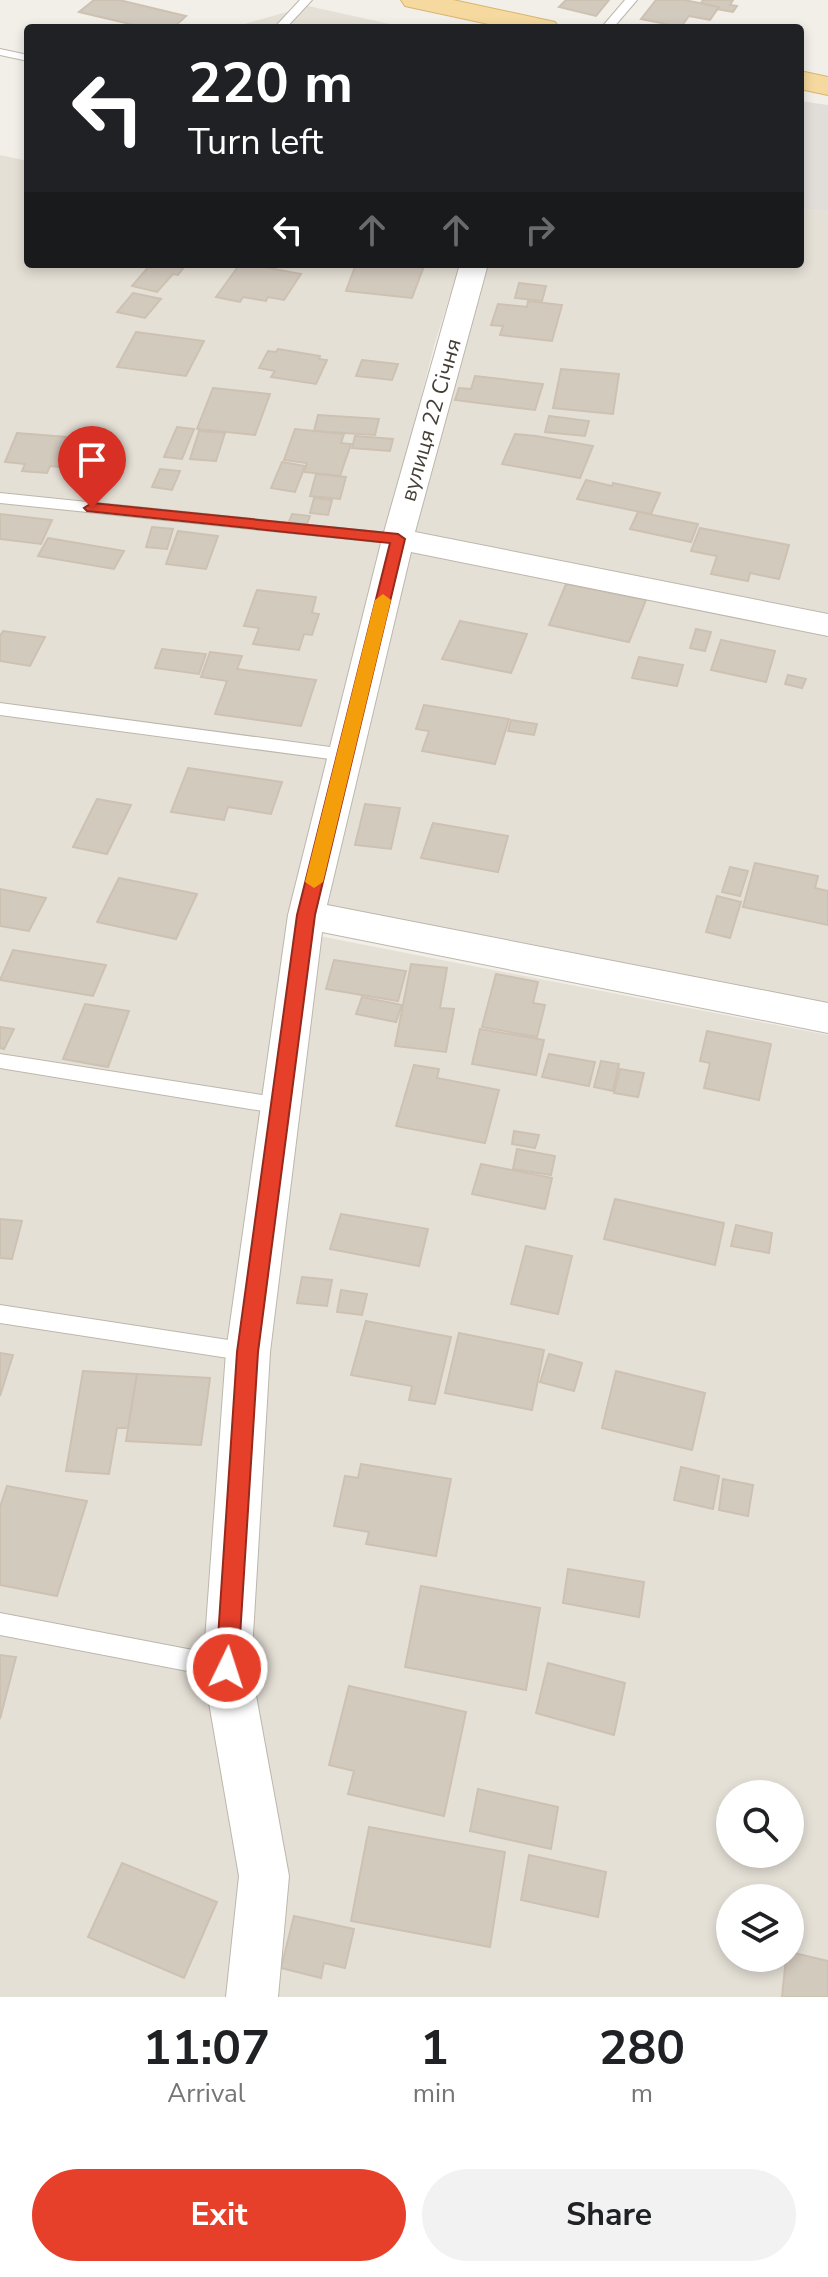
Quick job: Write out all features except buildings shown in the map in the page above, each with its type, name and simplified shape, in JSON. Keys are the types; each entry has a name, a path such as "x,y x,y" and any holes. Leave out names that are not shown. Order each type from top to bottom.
{"main road":[{"path":"422,1 527,24"},
{"path":"804,81 828,86"}],"street":[{"name":"вулиця 22 Січня","path":"252,1997 264,1876 227,1668 248,1352 306,915 398,539 473,268"},
{"path":"398,539 828,625"},
{"path":"306,915 828,1018"}],"lane":[{"path":"284,24 306,0"},
{"path":"610,24 631,0"},
{"path":"0,52 24,57"},
{"path":"0,498 398,539"},
{"path":"0,709 345,755"},
{"path":"0,1061 281,1106"},
{"path":"0,1314 248,1352"},
{"path":"0,1624 227,1668"}],"shaded area":[{"path":"308,6 390,24 244,24"},
{"path":"804,102 828,105 828,212 804,209"},
{"path":"0,155 24,160 24,268 459,268 434,346 336,735 250,1251 208,1598 242,1892 247,1997 0,1997"},
{"path":"804,209 828,212 828,1011 322,909 478,268 804,268"},
{"path":"314,935 828,1035 828,1997 279,1997 283,1886 242,1681 259,1451"}],"slow traffic":[{"path":"314,882 383,600"}],"route":[{"path":"92,508 398,539 306,915 248,1352 227,1668"}]}
